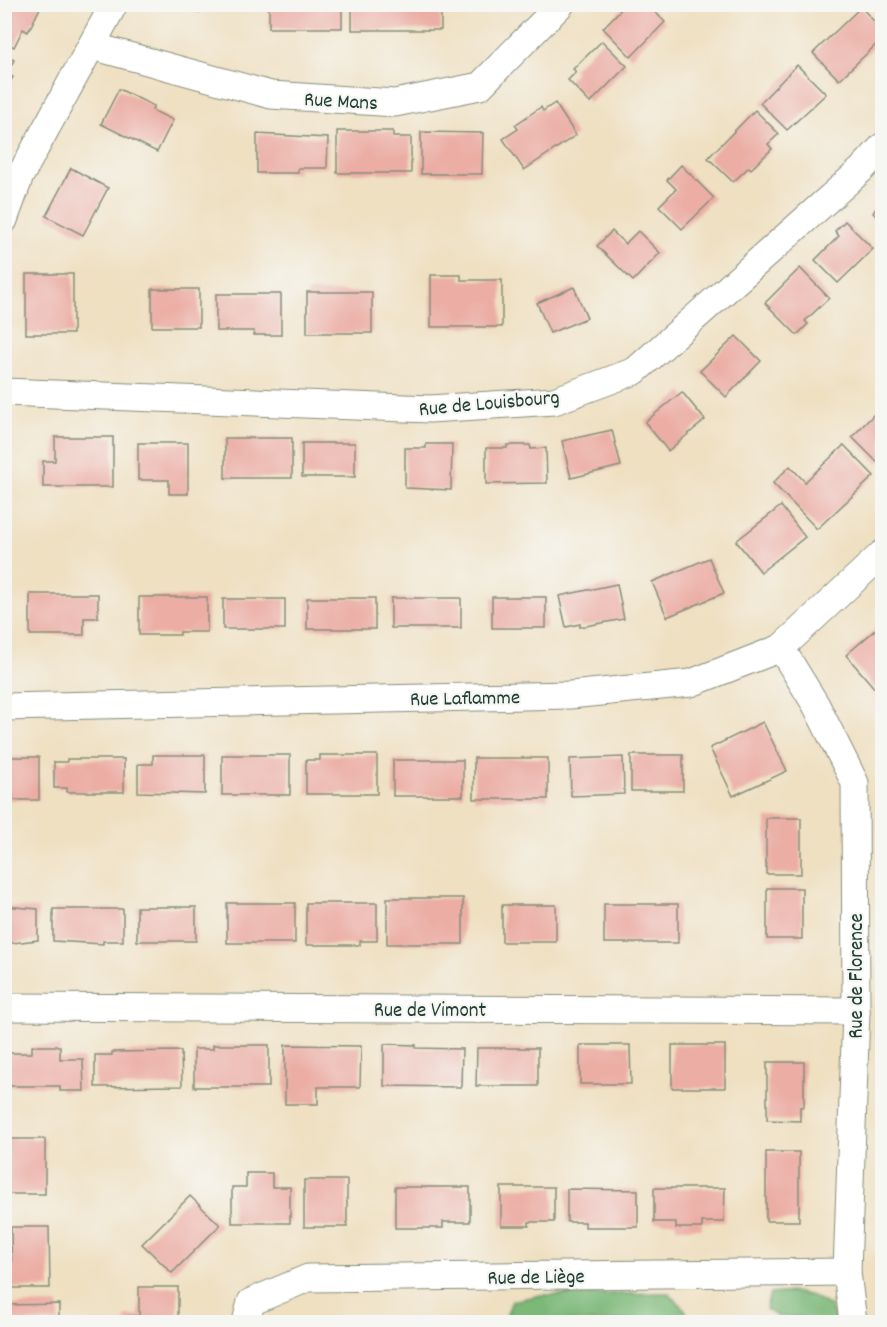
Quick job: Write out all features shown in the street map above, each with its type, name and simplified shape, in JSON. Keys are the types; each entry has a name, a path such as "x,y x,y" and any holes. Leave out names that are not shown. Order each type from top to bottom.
{"street":[{"path":"4,220 20,176 114,4"},
{"name":"Rue Mans","path":"92,46 271,95 395,103 480,86 561,4"},
{"name":"Rue de Louisbourg","path":"4,392 429,409 554,401 635,371 862,169 882,147"},
{"name":"Rue Laflamme","path":"4,707 570,695 691,683 781,648 882,554"},
{"name":"Rue de Florence","path":"781,648 816,705 855,783 856,1011 847,1272 853,1323"},
{"name":"Rue de Vimont","path":"4,1007 856,1011"},
{"name":"Rue de Liège","path":"246,1323 251,1302 308,1278 847,1272"}],"green space":[{"path":"793,1292 812,1296 830,1306 836,1322 810,1322 800,1317 778,1317 766,1309 770,1294"},
{"path":"669,1293 686,1311 685,1321 507,1322 507,1314 512,1301 541,1295"}],"building":[{"path":"4,4 37,4 40,8 28,32 23,29 14,47 4,42"},
{"path":"182,4 203,4 199,13"},
{"path":"269,4 342,4 342,28 269,28"},
{"path":"352,4 441,4 441,30 352,30"},
{"path":"626,4 647,4 665,22 631,57 603,28"},
{"path":"871,4 882,4 882,17"},
{"path":"861,7 882,30 882,39 839,80 813,53"},
{"path":"602,41 627,66 590,103 568,80 576,72 573,69"},
{"path":"4,55 14,60 7,74 13,77 4,92"},
{"path":"797,65 826,94 787,130 760,103"},
{"path":"119,89 154,106 152,110 173,120 157,152 101,124"},
{"path":"555,103 576,135 524,170 503,139 518,129 515,125 541,107 543,111"},
{"path":"755,110 779,134 768,144 772,149 733,182 708,158"},
{"path":"337,131 393,131 393,137 411,137 411,173 337,173"},
{"path":"421,132 483,133 482,174 421,174"},
{"path":"257,134 328,138 327,168 298,168 298,173 257,173"},
{"path":"681,165 714,198 682,229 659,206 676,189 667,180"},
{"path":"71,168 108,188 83,235 46,216"},
{"path":"882,199 882,222 873,213"},
{"path":"845,221 873,249 838,283 815,260 839,236 835,231"},
{"path":"612,231 625,244 638,231 660,253 633,281 597,246"},
{"path":"800,268 829,298 805,321 808,324 797,335 765,303"},
{"path":"26,274 73,274 73,334 26,334"},
{"path":"431,275 461,275 461,280 502,280 502,327 431,327"},
{"path":"574,287 587,318 550,333 537,303"},
{"path":"152,289 199,289 199,327 152,327"},
{"path":"307,292 372,292 372,333 307,333"},
{"path":"216,294 281,294 281,335 254,335 254,331 216,331"},
{"path":"736,336 761,361 726,397 700,371"},
{"path":"682,392 705,420 668,451 645,422"},
{"path":"882,406 882,459 878,463 852,437"},
{"path":"612,430 621,466 571,478 562,441"},
{"path":"55,437 113,437 113,487 43,487 43,461 55,461"},
{"path":"225,438 292,438 292,478 225,478"},
{"path":"138,443 188,443 188,494 169,494 169,480 138,480"},
{"path":"302,443 355,443 355,477 302,477"},
{"path":"426,444 452,444 451,490 405,488 405,448 426,448"},
{"path":"507,445 530,445 531,449 546,448 547,483 486,484 486,448 507,448"},
{"path":"844,445 874,476 817,529 773,483 790,466 805,482"},
{"path":"781,506 805,537 761,572 736,541"},
{"path":"709,558 724,593 667,617 652,582"},
{"path":"617,584 624,619 580,627 580,624 566,627 559,596"},
{"path":"30,594 98,594 98,618 84,618 84,635 30,635"},
{"path":"139,597 207,597 207,632 180,632 180,635 139,635"},
{"path":"492,597 546,597 546,628 492,628"},
{"path":"307,598 375,598 375,629 307,629"},
{"path":"391,598 461,598 461,628 391,628"},
{"path":"223,599 285,599 285,629 223,629"},
{"path":"882,624 882,685 876,690 846,655"},
{"path":"763,722 787,771 733,796 710,748"},
{"path":"153,755 205,755 205,794 138,792 138,764 153,764"},
{"path":"222,755 290,755 290,795 222,795"},
{"path":"320,755 377,755 377,794 306,794 306,760 320,760"},
{"path":"631,755 683,755 683,791 631,791"},
{"path":"4,757 39,757 39,800 4,800"},
{"path":"623,757 624,794 571,796 570,759"},
{"path":"474,758 548,758 548,799 474,799"},
{"path":"67,759 124,759 124,792 67,792 67,788 54,788 54,762 67,762"},
{"path":"393,760 463,760 463,796 393,796"},
{"path":"766,818 801,818 801,874 766,874"},
{"path":"767,888 802,888 802,939 767,939"},
{"path":"387,898 463,898 463,944 387,944"},
{"path":"227,903 295,903 295,943 227,943"},
{"path":"306,903 377,903 377,941 360,941 360,945 306,945"},
{"path":"604,904 678,904 678,943 604,943"},
{"path":"502,905 556,905 556,942 502,942"},
{"path":"4,906 38,909 38,940 4,944"},
{"path":"137,907 196,907 196,941 137,941"},
{"path":"53,909 123,909 123,941 103,941 103,944 53,941"},
{"path":"384,1044 416,1045 416,1048 462,1049 461,1087 384,1086"},
{"path":"213,1045 269,1045 269,1087 194,1087 194,1049 213,1049"},
{"path":"285,1045 361,1046 360,1087 318,1087 318,1104 285,1104"},
{"path":"580,1045 630,1045 631,1084 580,1084"},
{"path":"672,1045 725,1045 725,1088 672,1088"},
{"path":"32,1046 60,1046 60,1059 83,1059 84,1091 60,1091 60,1086 7,1086 7,1053 32,1053"},
{"path":"477,1048 538,1048 538,1086 476,1086"},
{"path":"181,1051 182,1086 95,1087 95,1055 112,1055 112,1052"},
{"path":"767,1062 804,1062 804,1107 800,1107 800,1121 767,1120"},
{"path":"7,1139 45,1139 45,1194 7,1194"},
{"path":"766,1152 799,1152 799,1221 766,1221"},
{"path":"246,1173 272,1173 272,1187 290,1187 290,1223 232,1223 232,1187 246,1187"},
{"path":"304,1180 347,1180 347,1227 304,1227"},
{"path":"395,1187 470,1187 470,1222 443,1222 443,1228 395,1228"},
{"path":"501,1187 554,1187 554,1222 529,1222 529,1226 501,1226"},
{"path":"654,1188 725,1188 724,1222 702,1222 702,1228 676,1228 676,1222 654,1222"},
{"path":"567,1189 638,1190 638,1227 585,1227 585,1222 567,1222"},
{"path":"190,1196 220,1225 172,1273 142,1244"},
{"path":"11,1227 49,1227 50,1288 12,1288"},
{"path":"139,1287 178,1287 178,1322 125,1322 125,1316 139,1316"},
{"path":"59,1304 59,1322 7,1322 7,1305"}]}
